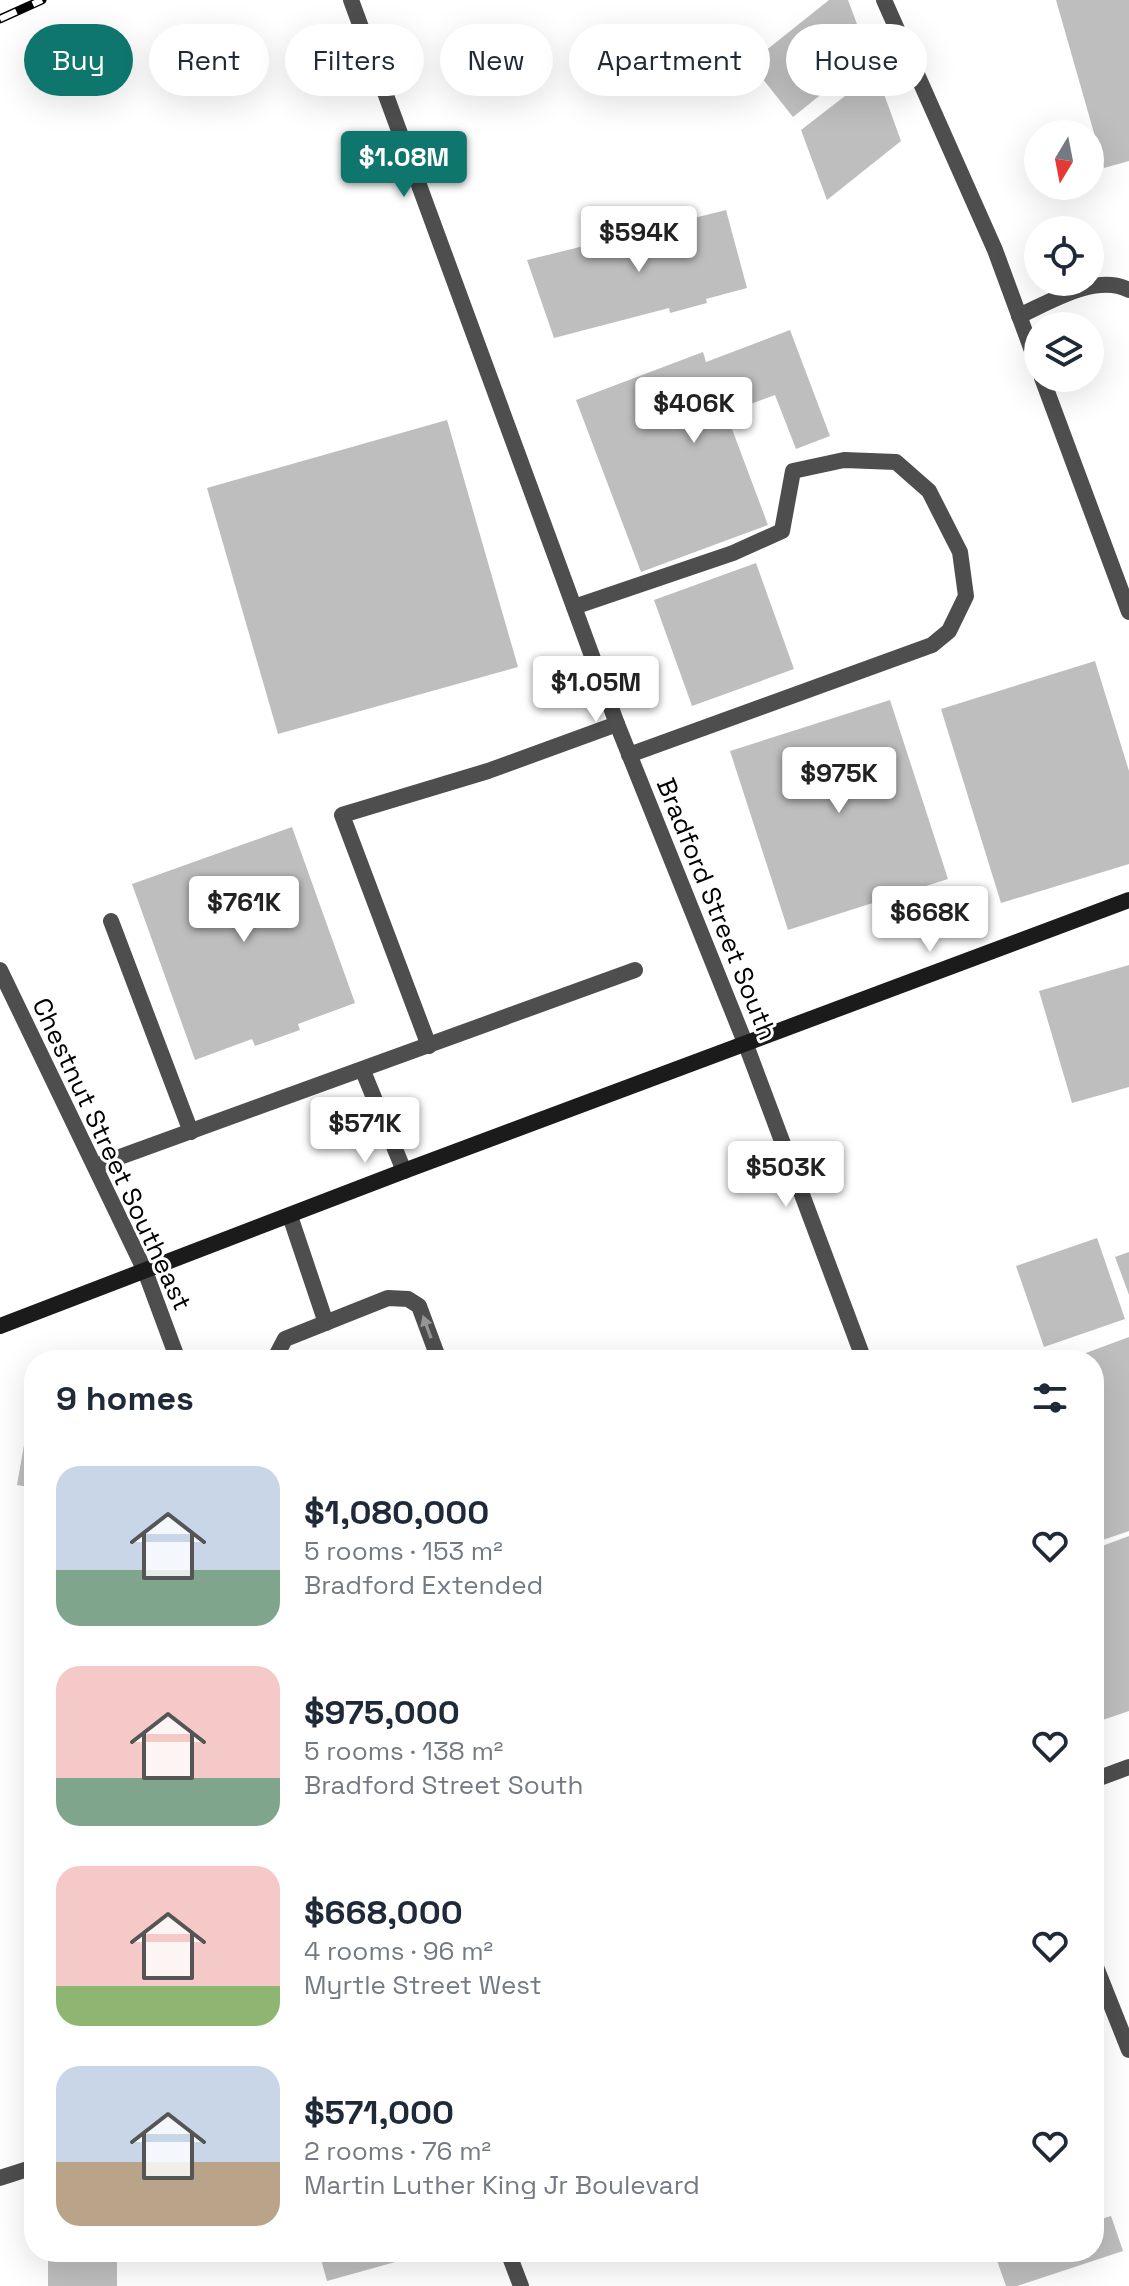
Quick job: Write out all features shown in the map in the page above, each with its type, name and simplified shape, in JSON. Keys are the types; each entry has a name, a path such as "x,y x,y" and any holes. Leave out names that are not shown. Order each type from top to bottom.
{"main road":[{"path":"0,1326 1129,900"}],"street":[{"name":"Bradford Street South","path":"351,0 617,724 746,1045 860,1350"},
{"path":"884,0 995,250 1024,329"},
{"path":"1019,316 1076,290 1108,284 1129,290"},
{"path":"1047,392 1129,612"},
{"path":"574,607 733,553 782,531 793,471 844,460 896,462 929,491 960,552 966,596 949,631 932,645 629,755"},
{"path":"429,1046 342,815 488,771 617,724"},
{"path":"111,921 191,1132"},
{"name":"Chestnut Street Southeast","path":"0,970 145,1271 174,1350"},
{"path":"95,1166 635,970"},
{"path":"363,1071 404,1171"},
{"path":"290,1216 326,1323"},
{"path":"279,1350 285,1339 388,1298 408,1299 419,1306 435,1350"},
{"path":"1104,1776 1129,1767"},
{"path":"1104,1987 1129,2050"},
{"path":"0,2178 24,2170"},
{"path":"512,2262 521,2286"}],"building":[{"path":"829,0 848,0 857,24 799,24"},
{"path":"1056,0 1129,0 1129,161 1104,168 1104,120 1090,120"},
{"path":"786,34 786,96 819,96 793,117 770,88 770,47"},
{"path":"845,96 885,96 901,141 827,200 801,130"},
{"path":"726,210 747,288 670,313 669,308 554,338 527,260 584,246 583,242 593,239 594,243"},
{"path":"790,330 830,436 796,449 775,395 726,413 768,525 641,572 576,400 703,352 706,362"},
{"path":"447,420 518,667 278,734 207,488"},
{"path":"756,563 794,669 692,706 654,600"},
{"path":"1095,661 1129,771 1129,864 1001,903 941,709"},
{"path":"890,700 948,879 788,930 730,751"},
{"path":"292,827 355,1003 298,1024 300,1030 255,1046 252,1039 195,1060 132,884"},
{"path":"1129,965 1129,1087 1072,1103 1039,991"},
{"path":"1097,1238 1125,1319 1044,1347 1016,1266"},
{"path":"1129,1252 1129,1295 1115,1257"},
{"path":"1129,1337 1129,1531 1104,1540 1104,1350 1094,1350"},
{"path":"24,1445 24,1486 17,1485"},
{"path":"1129,1536 1129,1711 1104,1720 1104,1545"},
{"path":"1111,2216 1123,2251 1104,2257 1104,2218"},
{"path":"48,2262 117,2262 117,2286 48,2286"},
{"path":"322,2262 395,2262 327,2281"},
{"path":"997,2262 1090,2262 1017,2286 1006,2286"}],"railway":[{"path":"0,19 42,0"}]}
